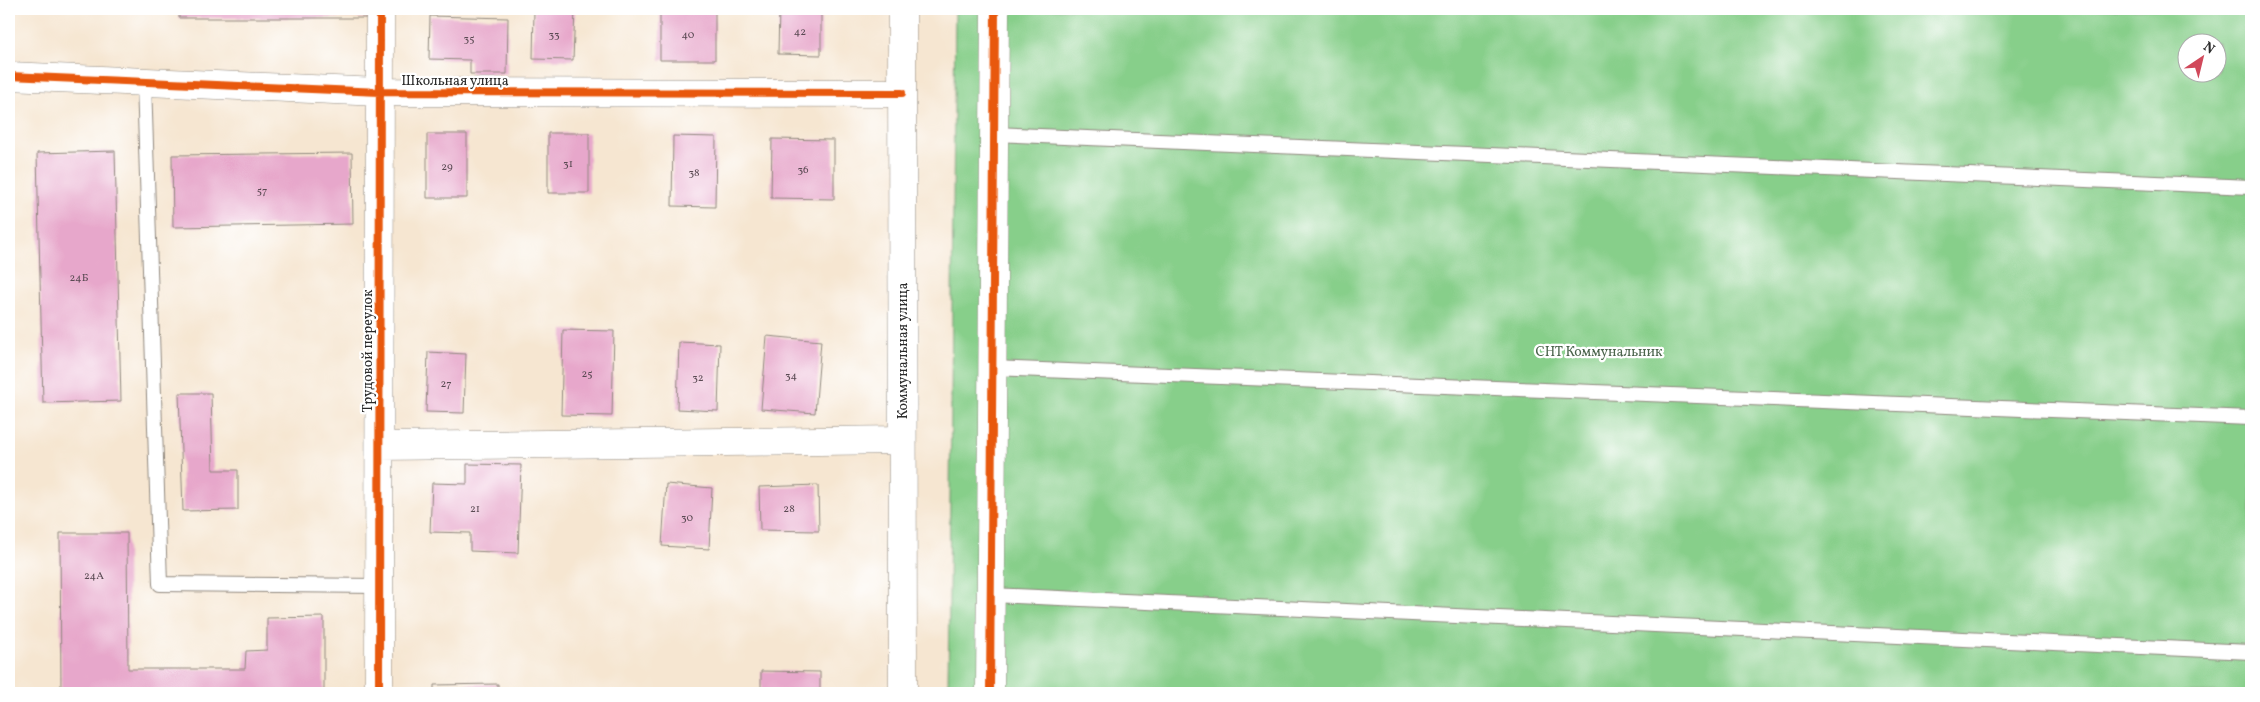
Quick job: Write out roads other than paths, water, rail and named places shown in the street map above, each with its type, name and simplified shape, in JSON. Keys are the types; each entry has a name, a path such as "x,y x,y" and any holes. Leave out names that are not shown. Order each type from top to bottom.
{"street":[{"name":"Трудовой переулок","path":"379,693 380,9"},
{"name":"Коммунальная улица","path":"902,9 903,693"},
{"path":"990,693 994,9"},
{"name":"Школьная улица","path":"9,76 380,92 902,93"},
{"path":"380,446 902,440"}],"lane":[{"path":"144,82 160,584 379,586"},
{"path":"994,134 2251,187"},
{"path":"992,368 2251,418"},
{"path":"990,595 2251,652"}],"park label":[{"name":"СНТ Коммунальник","path":"1599,351"}]}
